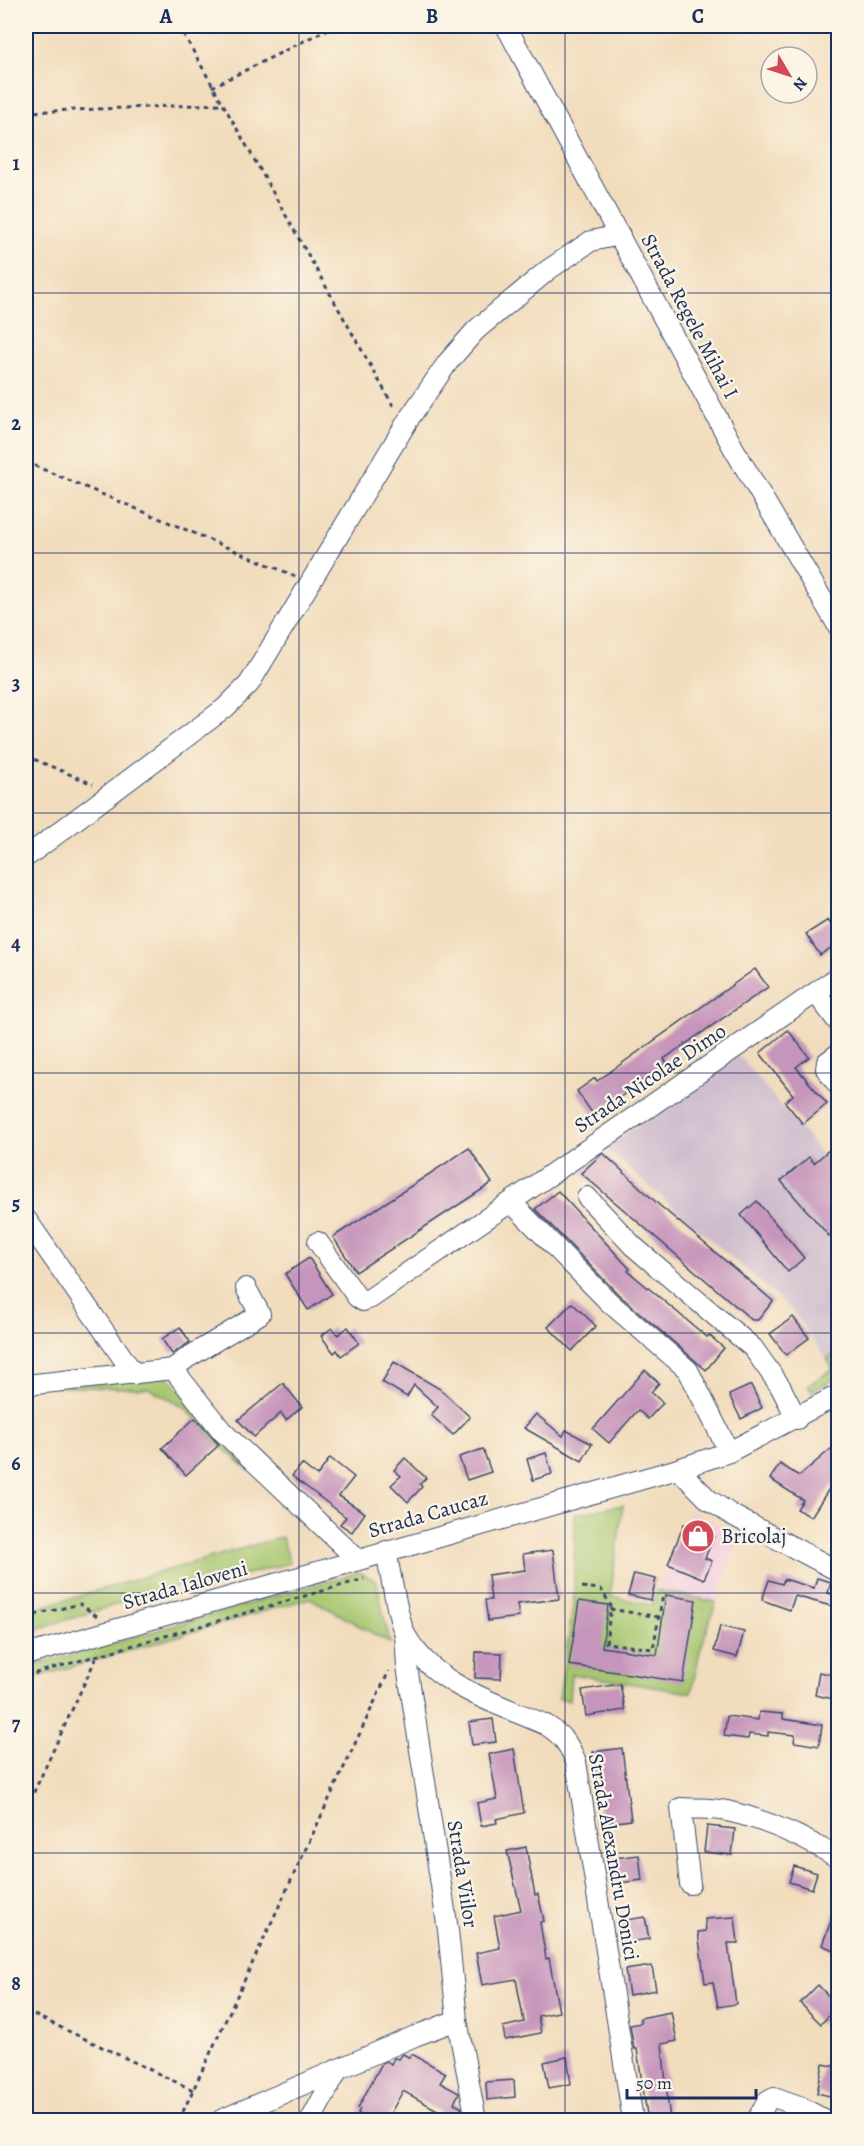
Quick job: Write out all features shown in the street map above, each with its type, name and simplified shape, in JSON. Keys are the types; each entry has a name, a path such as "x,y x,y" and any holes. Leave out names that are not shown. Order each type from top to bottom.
{"street":[{"name":"Strada Regele Mihai I","path":"506,26 723,429 832,605 838,626"},
{"path":"26,856 225,708 249,684 405,426 448,362 476,330 508,300 591,241 620,235"},
{"name":"Strada Nicolae Dimo","path":"511,1202 838,977"},
{"path":"816,993 838,1022"},
{"path":"838,1054 827,1062 826,1069 838,1085"},
{"path":"587,1197 633,1246 753,1348 780,1386 797,1419"},
{"path":"318,1242 363,1301 511,1202 610,1303 688,1370 729,1452"},
{"path":"26,1219 134,1374"},
{"path":"26,1385 173,1370 187,1358 260,1314 246,1288"},
{"name":"Strada Caucaz","path":"173,1370 222,1431 357,1559 678,1469"},
{"path":"838,1395 797,1419 729,1452 678,1469 709,1500 732,1515 838,1571"},
{"name":"Strada Alexandru Donici","path":"386,1551 405,1635 430,1667 451,1682 546,1725 561,1734 569,1745 576,1762 633,2121"},
{"name":"Strada Ialoveni","path":"26,1655 357,1559"},
{"name":"Strada Viilor","path":"405,1635 409,1677 448,1930 457,2020 476,2121"},
{"path":"690,1884 681,1808 726,1811 760,1821 810,1840 838,1858"},
{"path":"221,2121 457,2020"},
{"path":"311,2121 338,2069"},
{"path":"757,2121 767,2101 774,2097 799,2106 825,2121"}],"path":[{"path":"179,26 221,104 405,426"},
{"path":"212,87 334,26"},
{"path":"26,112 221,104"},
{"path":"26,462 311,582"},
{"path":"26,756 112,792"},
{"path":"582,1587 601,1589 610,1609 606,1643 653,1649 663,1595"},
{"path":"26,1617 80,1604 117,1629"},
{"path":"610,1609 659,1617"},
{"path":"26,1676 97,1656 26,1809"},
{"path":"179,2121 391,1665"},
{"path":"26,2011 193,2090"}],"shaded area":[{"path":"735,1057 740,1057 838,1173 838,1351 827,1359 791,1309 605,1148"},
{"path":"690,1511 741,1533 716,1602 657,1590"}],"green space":[{"path":"838,1351 838,1377 812,1391 808,1385 833,1369 827,1359"},
{"path":"167,1375 250,1471 219,1445 185,1407 148,1388 55,1387"},
{"path":"623,1505 610,1596 652,1605 657,1590 716,1602 700,1651 691,1693 571,1674 569,1700 559,1699 574,1600 575,1514"},
{"path":"282,1537 290,1563 224,1580 217,1574 26,1632 26,1611"},
{"path":"359,1572 376,1581 390,1643 310,1598 26,1680 26,1668"}],"building":[{"path":"828,920 838,936 838,943 820,955 806,934"},
{"path":"755,969 768,987 664,1059 667,1063 594,1116 577,1091 595,1078 597,1081"},
{"path":"788,1030 809,1057 796,1067 827,1104 803,1124 785,1102 793,1095 760,1053"},
{"path":"838,1142 838,1228 829,1236 781,1181 809,1157 814,1163"},
{"path":"469,1148 492,1183 356,1272 333,1237"},
{"path":"603,1153 658,1204 773,1301 758,1320 752,1320 581,1173"},
{"path":"558,1191 630,1269 628,1271 707,1337 709,1335 724,1348 706,1370 618,1294 535,1209"},
{"path":"757,1201 804,1258 788,1272 741,1215"},
{"path":"309,1258 332,1294 308,1310 285,1274"},
{"path":"572,1303 596,1326 572,1351 548,1327"},
{"path":"793,1317 809,1338 786,1355 770,1334"},
{"path":"180,1327 190,1342 172,1354 162,1339"},
{"path":"348,1327 359,1343 341,1356 337,1350 334,1353 321,1336 332,1328 338,1335"},
{"path":"394,1362 440,1389 470,1417 453,1435 431,1415 438,1407 414,1385 407,1397 382,1382"},
{"path":"645,1370 659,1383 651,1392 663,1403 648,1419 638,1410 609,1443 593,1429"},
{"path":"283,1383 302,1407 286,1420 281,1413 254,1437 238,1420"},
{"path":"751,1385 762,1408 741,1419 729,1395"},
{"path":"536,1414 563,1436 566,1430 592,1444 582,1461 524,1428"},
{"path":"195,1418 219,1445 186,1475 162,1448"},
{"path":"838,1443 838,1492 832,1484 811,1517 797,1509 803,1500 770,1479 780,1464 799,1476"},
{"path":"483,1449 491,1472 467,1480 459,1457"},
{"path":"546,1453 552,1474 533,1480 527,1459"},
{"path":"330,1458 354,1477 339,1496 365,1513 352,1532 340,1524 346,1517 292,1476 302,1464 317,1476"},
{"path":"405,1458 426,1478 420,1484 422,1487 408,1502 391,1485 401,1476 394,1470"},
{"path":"684,1524 714,1536 705,1558 712,1561 704,1579 668,1564"},
{"path":"553,1550 559,1599 517,1604 519,1617 488,1621 485,1600 491,1600 488,1575 525,1570 523,1554"},
{"path":"634,1574 656,1579 651,1600 628,1595"},
{"path":"817,1578 831,1582 828,1593 838,1596 838,1608 795,1596 790,1610 762,1600 769,1580 782,1584 784,1579 814,1588"},
{"path":"666,1595 696,1600 683,1682 569,1665 579,1601 608,1605 602,1647 657,1655"},
{"path":"720,1626 744,1632 737,1657 714,1651"},
{"path":"476,1652 502,1653 501,1679 475,1678"},
{"path":"819,1672 838,1676 838,1700 815,1695"},
{"path":"620,1684 625,1710 586,1716 582,1690"},
{"path":"759,1712 783,1714 783,1719 822,1725 819,1746 794,1742 795,1735 768,1732 768,1736 749,1734 748,1739 724,1736 727,1716 758,1720"},
{"path":"493,1719 496,1742 472,1745 469,1722"},
{"path":"622,1748 631,1820 601,1824 593,1752"},
{"path":"514,1749 524,1813 496,1819 497,1823 481,1826 477,1803 497,1799 489,1754"},
{"path":"707,1826 735,1829 732,1855 704,1852"},
{"path":"526,1847 535,1895 538,1894 544,1921 540,1922 546,1959 549,1958 559,2012 538,2016 541,2033 505,2040 503,2027 524,2022 516,1979 482,1985 476,1953 500,1948 494,1916 521,1910 507,1851"},
{"path":"639,1855 642,1880 611,1884 607,1859"},
{"path":"794,1866 817,1873 812,1889 789,1882"},
{"path":"838,1905 838,1952 822,1945"},
{"path":"645,1917 649,1939 623,1943 619,1921"},
{"path":"735,1917 738,1943 728,1943 736,2004 718,2007 713,1982 705,1983 698,1932 706,1931 705,1919"},
{"path":"652,1966 656,1990 629,1995 625,1970"},
{"path":"818,1985 838,2006 821,2024 800,2003"},
{"path":"671,2012 677,2041 662,2044 670,2121 648,2121 637,2049 634,2049 630,2025 641,2023 640,2018"},
{"path":"403,2054 410,2058 412,2054 446,2073 440,2083 459,2093 454,2103 462,2108 454,2121 436,2121 441,2112 403,2091 386,2121 370,2121 358,2113 360,2109 358,2108 382,2063 387,2061 391,2064 394,2058 399,2059"},
{"path":"567,2057 571,2084 549,2088 544,2062"},
{"path":"823,2064 838,2067 838,2098 817,2093"},
{"path":"514,2080 515,2097 487,2100 486,2082"}],"place":[{"name":"Bricolaj","path":"698,1536"}]}
